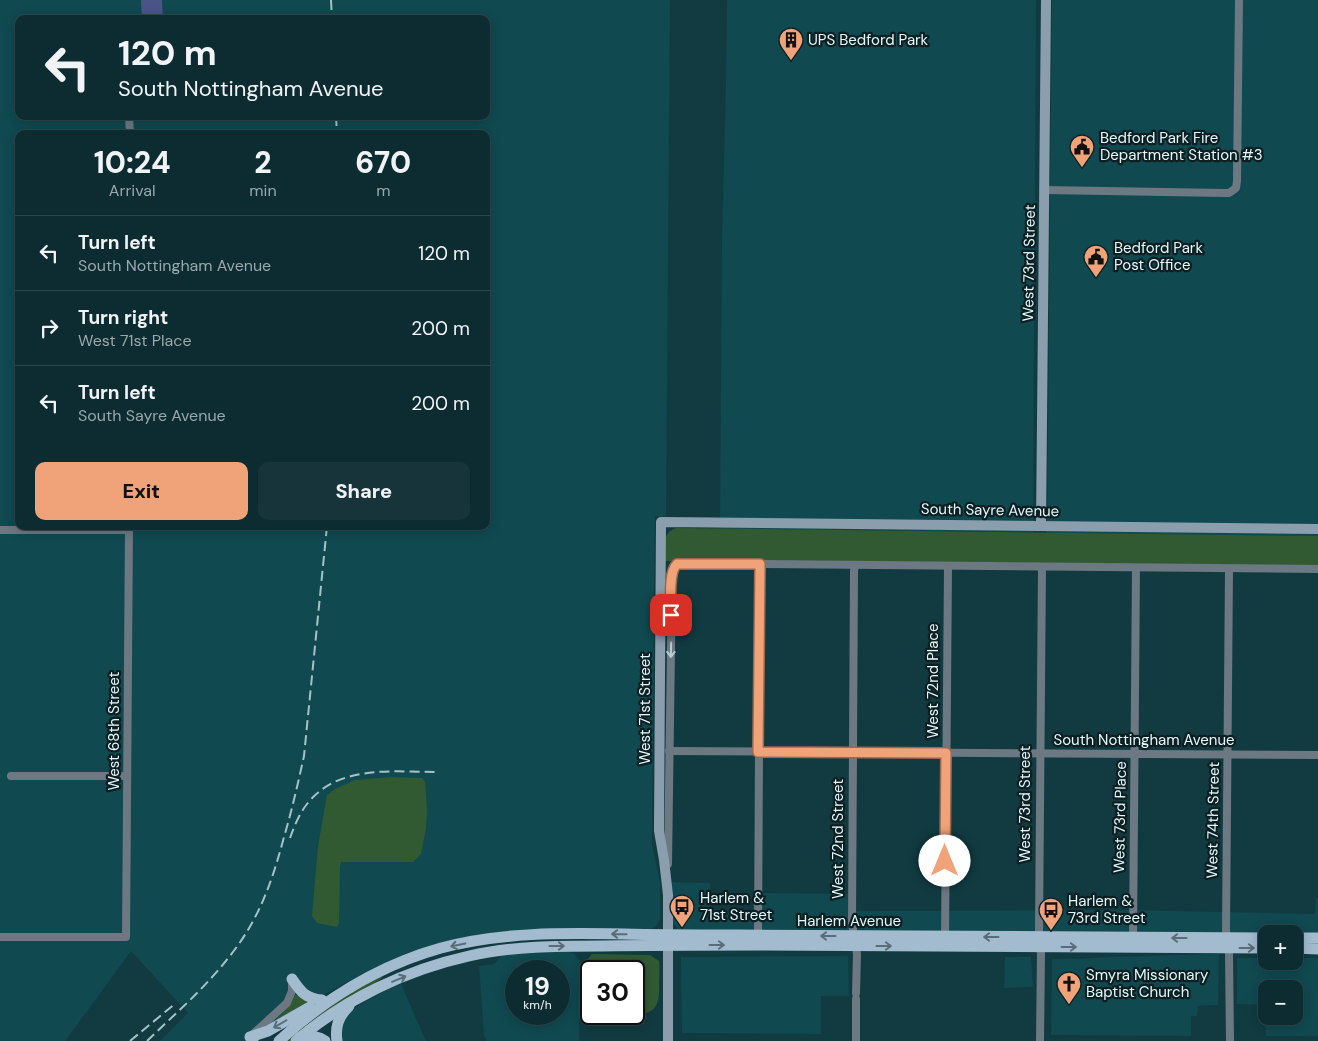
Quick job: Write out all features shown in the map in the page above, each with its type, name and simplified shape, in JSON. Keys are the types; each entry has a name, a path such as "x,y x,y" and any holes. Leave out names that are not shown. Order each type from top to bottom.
{"main road":[{"name":"Harlem Avenue","path":"279,1041 311,1013 366,978 441,948 502,936 547,933 668,940"},
{"path":"1303,938 1318,938"},
{"name":"Harlem Avenue","path":"1228,943 1258,939"},
{"name":"Harlem Avenue","path":"298,1039 333,1012 379,987 423,969 487,952 547,946 668,940 758,940 1228,943 1258,947"},
{"path":"1303,948 1318,949"},
{"path":"292,979 298,989 306,996 322,1000"},
{"path":"250,1040 268,1032 322,1000 339,994"},
{"path":"337,1041 336,1026 340,1015 355,1000"},
{"path":"298,1039 313,1036 325,1041"}],"street":[{"name":"West 73rd Street","path":"1042,526 1046,0"},
{"path":"1045,190 1229,193 1236,188 1239,0"},
{"name":"South Sayre Avenue","path":"661,522 1318,529"},
{"name":"West 71st Street","path":"661,522 659,831 668,895"},
{"path":"0,530 15,530"},
{"name":"West 68th Street","path":"0,937 126,937 129,530"},
{"name":"West 71st Street","path":"668,1041 672,576 674,567 677,564 760,564"},
{"path":"758,940 760,564 1318,569"},
{"name":"West 72nd Street","path":"855,565 852,923 857,954 856,1041"},
{"name":"West 72nd Place","path":"945,941 948,566"},
{"name":"West 73rd Street","path":"1040,1041 1042,567"},
{"name":"West 73rd Place","path":"1132,942 1136,568"},
{"name":"West 74th Street","path":"1230,569 1226,930 1228,943 1230,1041"},
{"name":"South Nottingham Avenue","path":"669,751 1318,755"},
{"path":"11,776 127,776"},
{"path":"250,1040 287,1004 292,991 292,979"}],"shaded area":[{"path":"0,0 670,0 666,516 655,516 654,592 652,845 660,882 660,919 658,924 647,930 456,940 409,952 368,971 306,1004 254,1041 160,1041 188,1013 131,951 65,1041 0,1041"},
{"path":"727,0 1036,0 1033,532 720,529 722,238"},
{"path":"1052,0 1318,0 1318,536 1047,533"},
{"path":"672,882 710,883 710,909 753,910 753,893 854,894 855,911 1121,910 1315,914 1316,898 1318,898 1318,934 1303,934 1303,925 1258,925 1258,934 679,930 673,923"},
{"path":"569,952 580,960 579,1041 487,1041 484,1036 479,966 494,964 501,956"},
{"path":"1219,954 1218,1005 1198,1006 1197,1016 1191,1016 1191,1036 1051,1035 1052,959"},
{"path":"848,956 849,996 821,996 821,1034 682,1033 681,957"},
{"path":"1005,957 1031,957 1033,987 1004,988"},
{"path":"1237,958 1258,958 1258,970 1303,970 1303,958 1318,958 1318,1036 1266,1036 1266,1025 1303,1025 1303,980 1258,980 1258,1005 1237,1004"},
{"path":"401,984 426,1041 341,1041 340,1028 351,1010"}],"green space":[{"path":"676,528 1318,536 1318,567 665,561 665,538 667,534"},
{"path":"390,777 422,778 425,781 427,811 421,854 413,862 341,862 339,923 337,927 317,923 312,916 318,846 327,795 335,789 355,780"},
{"path":"592,954 650,955 659,961 659,993 656,1006 653,1010 645,1013 645,960 588,959"},
{"path":"381,976 382,978 316,1020 290,1041 285,1041 343,997"},
{"path":"295,995 306,1001 306,1004 274,1021 289,1006"}],"water":[{"path":"141,0 162,0 163,15 142,15"}],"railway":[{"path":"331,0 332,15"},
{"path":"336,120 337,130"},
{"path":"147,1041 200,990 229,957 249,929 269,885 290,817 304,756 327,530"},
{"path":"290,838 299,816 307,804 320,791 334,782 350,776 367,773 439,772"},
{"path":"130,1041 176,1003"}],"place":[{"name":"UPS Bedford Park","path":"791,61"},
{"name":"Bedford Park Fire Department Station #3","path":"1082,168"},
{"name":"Bedford Park Post Office","path":"1096,278"},
{"name":"Harlem & 71st Street","path":"682,928"},
{"name":"Harlem & 73rd Street","path":"1051,931"},
{"name":"Smyra Missionary Baptist Church","path":"1069,1005"}],"route":[{"path":"671,615 672,570 677,564 760,564 758,752 946,753 945,861"}]}
